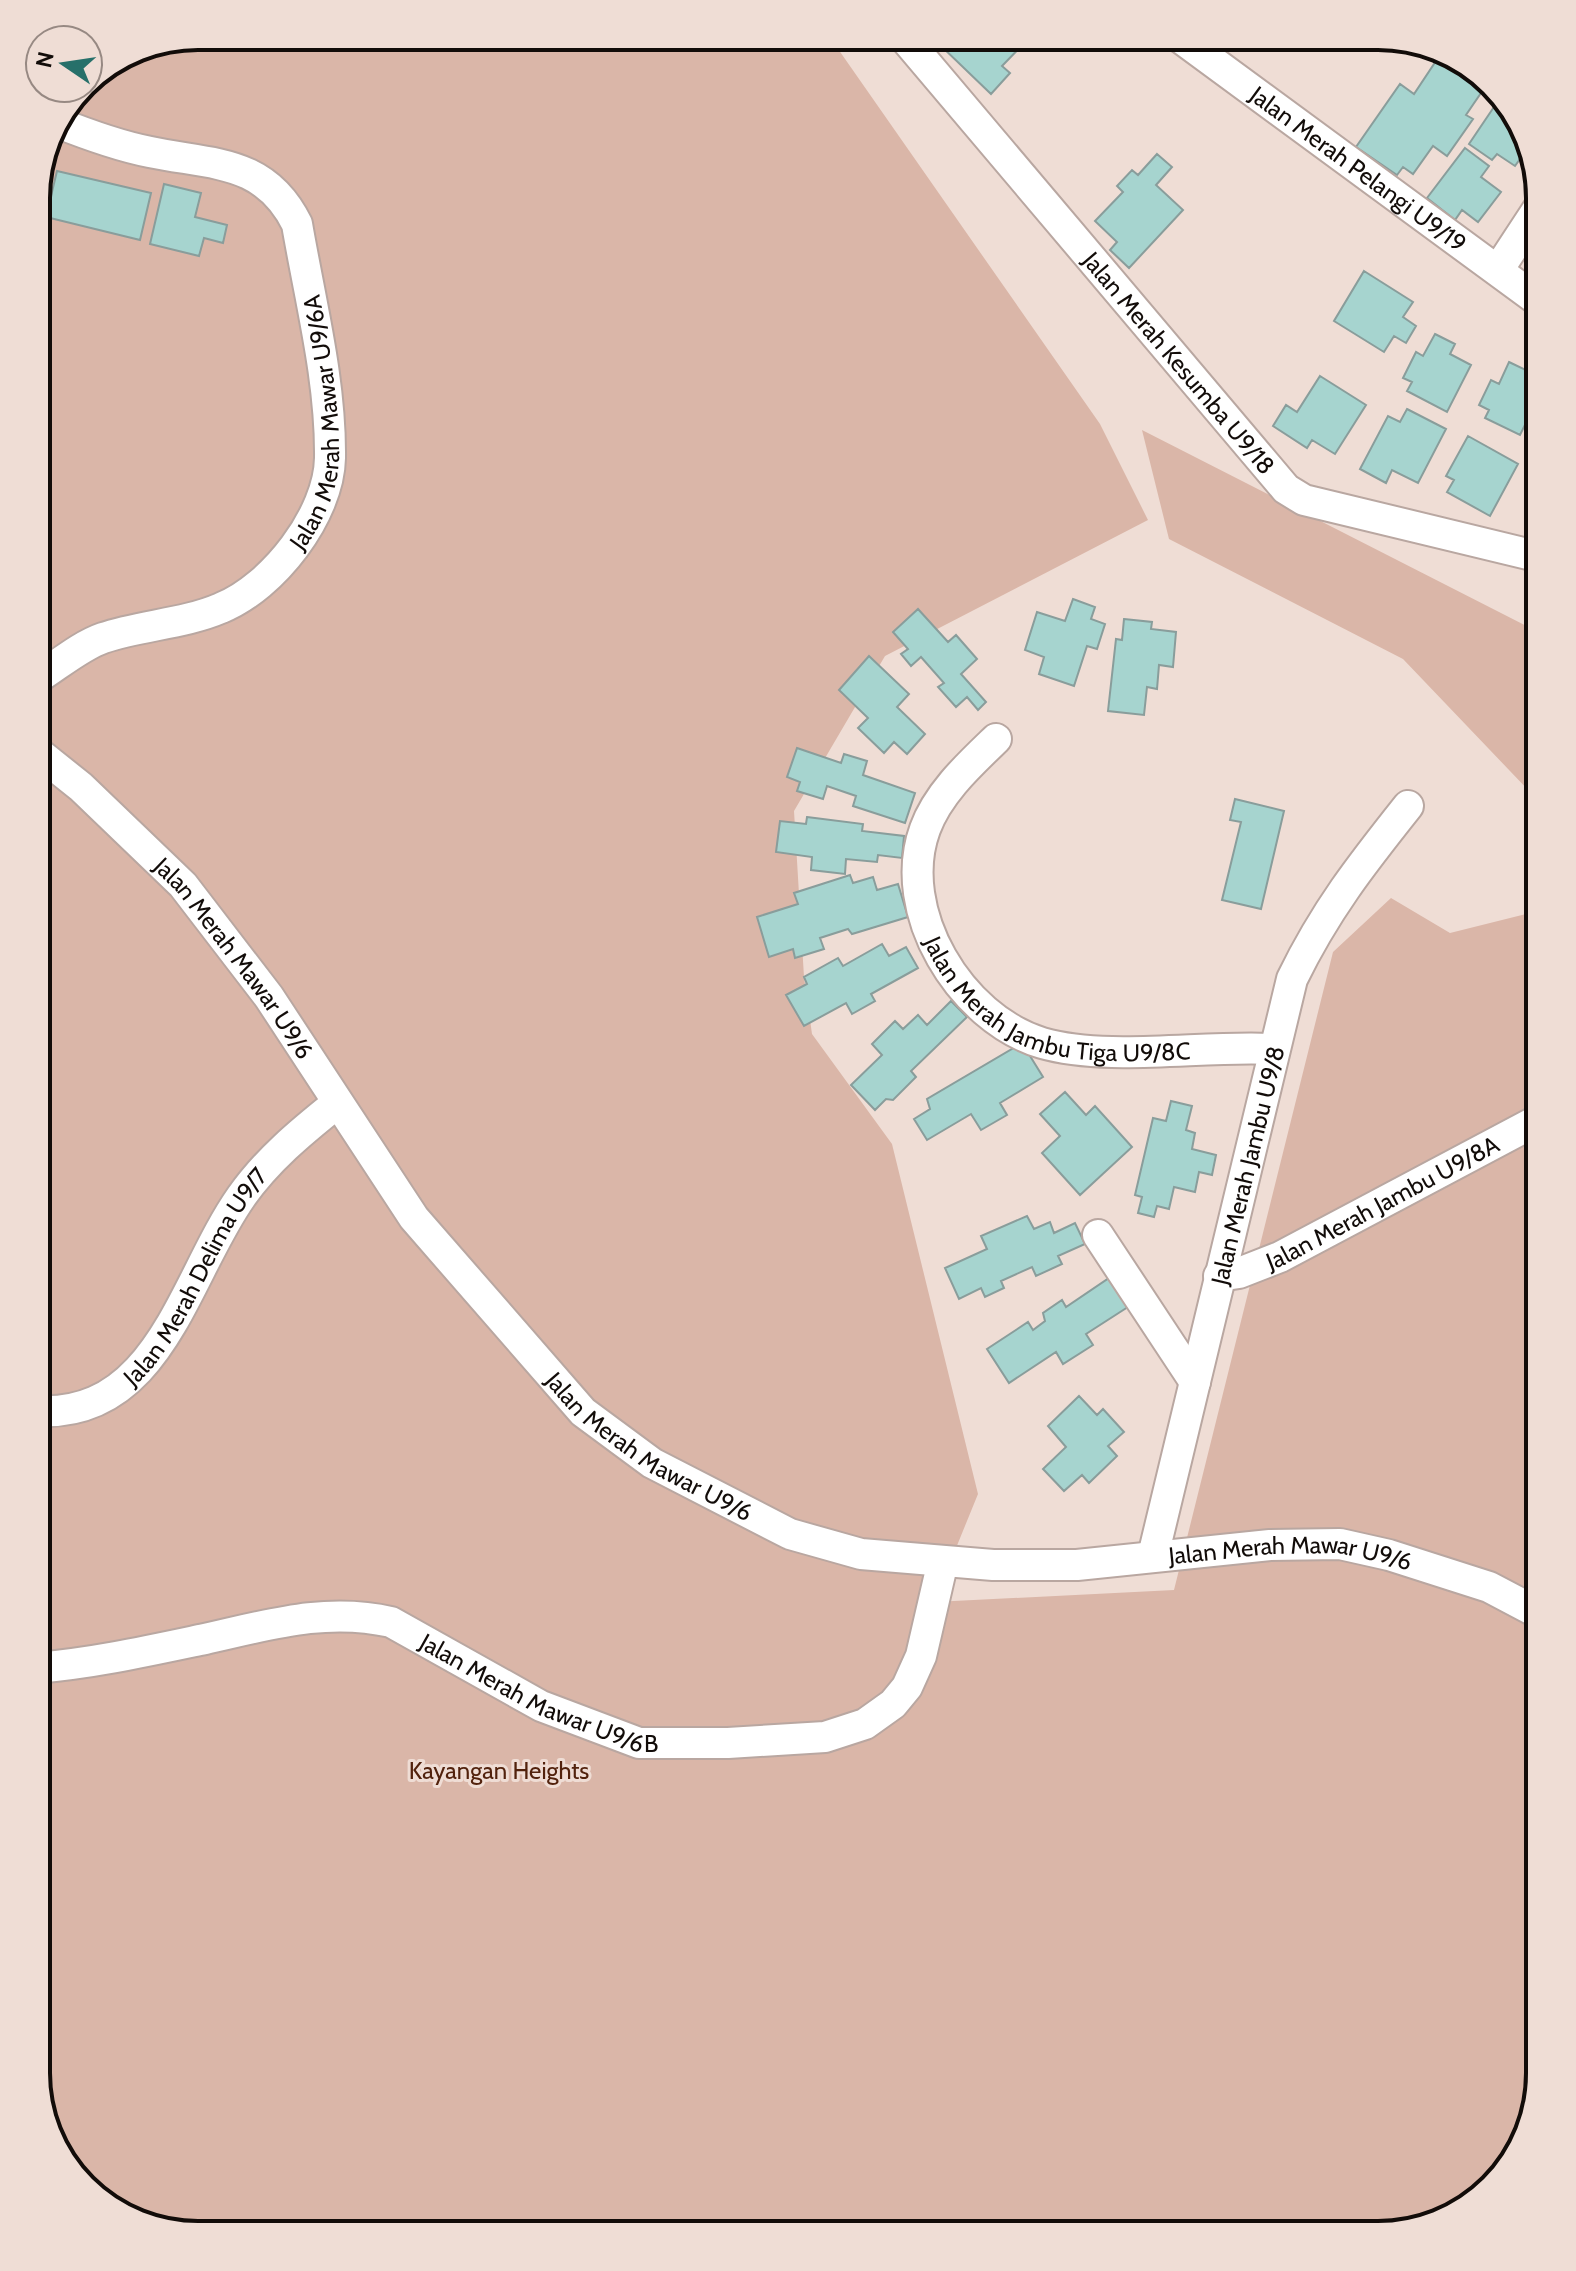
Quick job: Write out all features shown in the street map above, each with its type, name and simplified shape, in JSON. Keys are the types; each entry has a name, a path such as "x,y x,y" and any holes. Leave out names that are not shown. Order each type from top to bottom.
{"street":[{"name":"Jalan Merah Kesumba U9/18","path":"915,50 1286,489 1304,500 1526,554"},
{"name":"Jalan Merah Pelangi U9/19","path":"1197,50 1526,291"},
{"name":"Jalan Merah Mawar U9/6A","path":"50,670 101,639 221,609 266,583 298,543 317,505 330,461 325,393 297,224 281,195 247,173 190,157 150,152 69,126"},
{"path":"1498,270 1526,227"},
{"name":"Jalan Merah Jambu Tiga U9/8C","path":"996,739 951,785 926,827 917,860 919,908 947,969 978,1002 1011,1028 1041,1042 1108,1050 1273,1049"},
{"name":"Jalan Merah Mawar U9/6","path":"50,762 81,787 183,885 269,997 336,1104 414,1218 583,1412 652,1463 790,1534 861,1554 943,1561 1077,1565 1270,1545 1340,1544 1389,1555 1489,1587 1526,1607"},
{"name":"Jalan Merah Jambu U9/8","path":"1153,1556 1292,979 1314,933 1341,890 1408,806"},
{"name":"Jalan Merah Delima U9/7","path":"50,1411 67,1411 105,1399 127,1384 170,1325 207,1255 253,1181 288,1144 336,1104"},
{"name":"Jalan Merah Jambu U9/8A","path":"1219,1276 1239,1273 1280,1257 1526,1126"},
{"path":"1098,1235 1195,1382"},
{"name":"Jalan Merah Mawar U9/6B","path":"50,1667 95,1663 310,1615 363,1615 391,1622 541,1706 639,1743 728,1743 825,1737 865,1724 893,1704 907,1687 921,1656 943,1561"}],"green space":[{"name":"Kayangan Heights","path":"198,50 839,50 1100,424 1148,520 885,656 794,811 804,977 812,1034 892,1144 978,1494 934,1602 1174,1590 1333,952 1391,898 1450,933 1526,914 1526,2073 1525,2093 1515,2130 1483,2178 1435,2210 1398,2220 1378,2221 188,2221 141,2210 93,2178 61,2130 51,2093 50,2073 50,188 55,159 65,132 84,104 104,104 104,84 141,61 178,51"},
{"name":"Kayangan Heights","path":"1142,430 1526,626 1526,788 1403,659 1169,539"}],"building":[{"path":"945,50 1017,50 1002,66 1010,73 991,94"},
{"path":"1436,62 1460,75 1481,92 1466,115 1473,119 1447,156 1433,146 1413,174 1403,167 1397,175 1356,147 1400,84 1414,94"},
{"path":"1494,107 1515,141 1521,158 1515,166 1497,154 1492,160 1469,144"},
{"path":"1465,148 1489,166 1481,177 1501,192 1478,222 1462,210 1455,220 1427,198"},
{"path":"1157,154 1172,167 1156,185 1183,210 1129,268 1110,250 1117,242 1095,221 1123,192 1117,186 1132,170 1138,175"},
{"path":"57,171 151,193 140,240 50,218 50,200"},
{"path":"164,184 201,193 195,217 227,225 223,243 204,238 199,256 150,244"},
{"path":"1364,271 1413,302 1403,317 1416,326 1406,343 1394,336 1384,352 1334,321"},
{"path":"1435,334 1455,344 1450,354 1471,365 1447,412 1407,391 1412,382 1403,378 1416,352 1423,356"},
{"path":"1509,362 1526,370 1526,423 1520,435 1485,418 1489,410 1479,405 1491,380 1499,384"},
{"path":"1320,376 1366,405 1335,454 1312,440 1307,448 1273,426 1286,405 1297,412"},
{"path":"1407,409 1446,429 1418,483 1392,470 1386,483 1360,469 1388,416 1400,422"},
{"path":"1468,436 1518,464 1490,516 1447,492 1454,480 1446,476"},
{"path":"1073,599 1095,607 1091,619 1105,624 1097,649 1087,646 1074,686 1039,674 1044,657 1025,650 1037,612 1065,621"},
{"path":"918,609 948,642 956,635 977,659 961,674 986,702 978,710 967,697 956,707 938,687 944,683 921,657 911,666 901,654 908,649 893,632"},
{"path":"1124,619 1152,622 1151,629 1176,632 1173,667 1159,665 1157,689 1147,687 1144,715 1108,711 1116,639 1122,640"},
{"path":"869,656 909,694 897,707 925,734 907,754 894,742 884,753 858,728 868,718 839,690"},
{"path":"797,748 841,763 844,754 867,761 863,775 915,793 905,823 853,806 856,796 827,786 823,799 797,791 800,782 787,777"},
{"path":"1235,799 1284,811 1261,909 1222,900 1241,822 1230,820"},
{"path":"807,817 863,824 862,831 904,836 902,858 878,855 877,862 846,859 845,874 811,870 812,857 776,852 780,821 806,824"},
{"path":"850,875 853,883 873,877 877,890 898,884 908,917 852,934 848,929 820,938 824,949 795,958 793,949 769,957 757,917 798,904 794,893"},
{"path":"882,944 889,956 906,947 918,968 871,994 875,1001 852,1014 846,1003 804,1026 786,995 807,984 804,977 838,958 843,966"},
{"path":"951,1001 967,1017 911,1071 916,1077 893,1100 886,1099 875,1110 851,1085 882,1055 872,1044 895,1021 903,1029 918,1015 927,1025"},
{"path":"1022,1043 1043,1077 1000,1103 1007,1115 981,1130 971,1114 927,1140 914,1119 930,1109 927,1099"},
{"path":"1065,1092 1086,1115 1095,1106 1132,1147 1080,1195 1042,1153 1060,1136 1040,1114"},
{"path":"1171,1101 1192,1106 1186,1130 1195,1133 1192,1149 1216,1155 1212,1175 1199,1172 1195,1192 1174,1187 1169,1209 1157,1206 1154,1217 1138,1213 1142,1197 1135,1195 1153,1118 1166,1121"},
{"path":"1027,1216 1034,1229 1050,1222 1054,1233 1075,1223 1085,1244 1058,1256 1062,1264 1036,1276 1032,1267 1001,1281 1004,1288 985,1297 981,1288 959,1299 945,1268 987,1249 981,1236"},
{"path":"1112,1276 1131,1305 1086,1334 1093,1345 1063,1364 1056,1352 1009,1383 987,1349 1028,1322 1033,1330 1045,1321 1043,1313 1062,1300 1066,1307"},
{"path":"1079,1396 1097,1415 1103,1409 1124,1432 1108,1446 1117,1456 1089,1483 1082,1475 1064,1491 1043,1469 1066,1447 1048,1426"}]}
